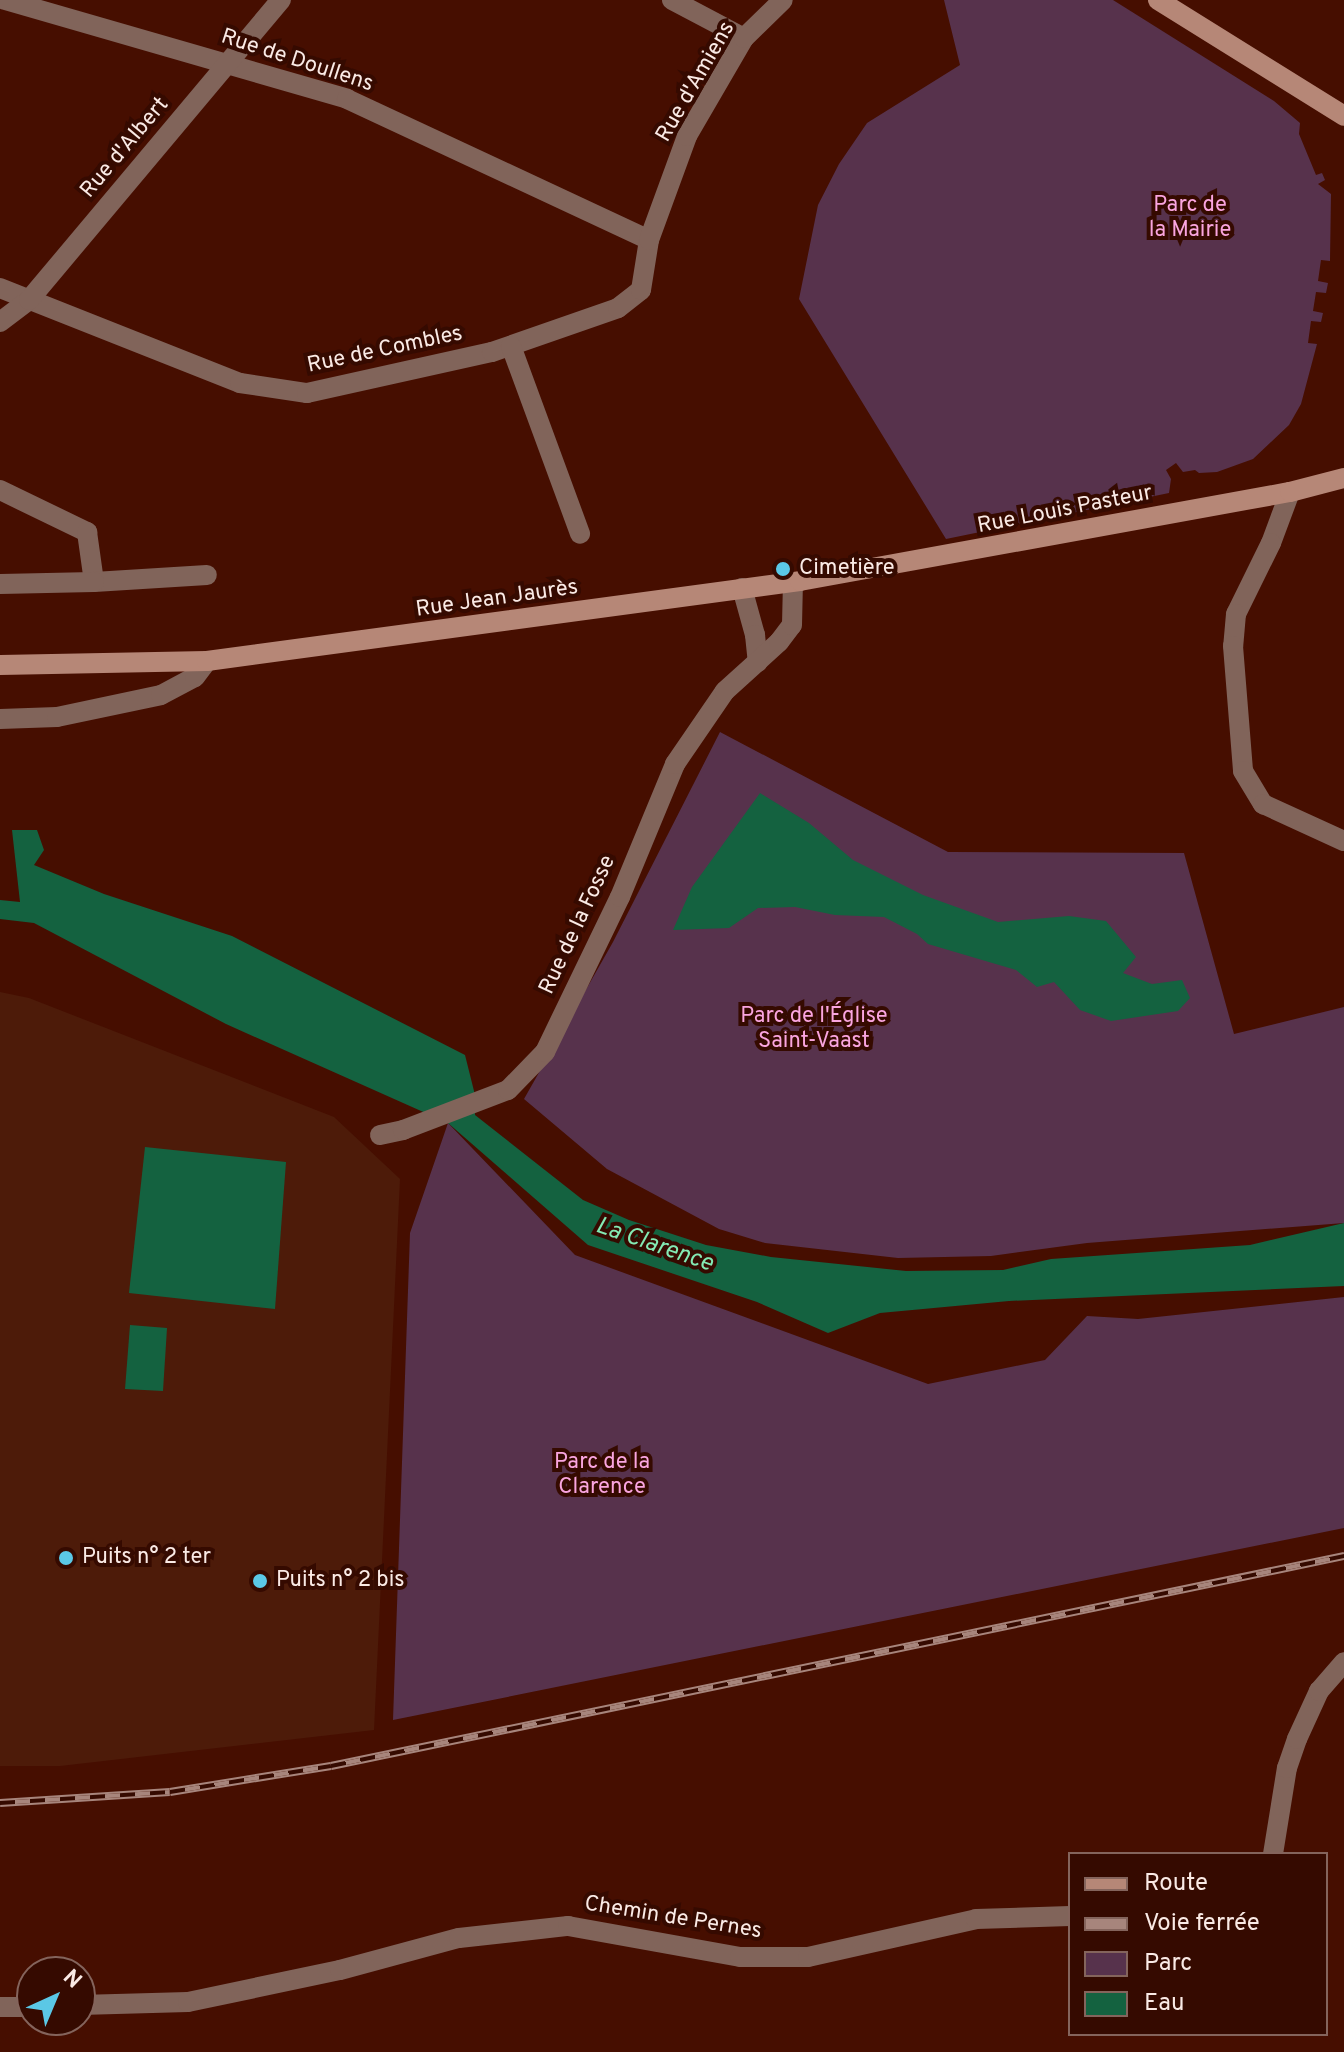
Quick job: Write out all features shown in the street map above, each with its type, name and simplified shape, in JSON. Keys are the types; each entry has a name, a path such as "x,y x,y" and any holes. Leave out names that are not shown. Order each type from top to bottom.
{"main road":[{"path":"1158,0 1344,116"},
{"name":"Rue Louis Pasteur","path":"793,582 1290,492 1344,478"},
{"name":"Rue Jean Jaurès","path":"0,665 207,661 793,582"}],"street":[{"name":"Rue de Doullens","path":"5,0 347,99 649,240"},
{"name":"Rue d'Albert","path":"0,322 29,300 281,0"},
{"path":"672,0 744,38"},
{"name":"Rue d'Amiens","path":"641,290 649,240 687,136 744,38 783,0"},
{"name":"Rue de Combles","path":"0,288 240,383 307,393 511,346 618,308 641,290"},
{"path":"511,346 580,534"},
{"path":"0,490 87,532 94,582"},
{"path":"1290,492 1271,543 1236,614 1233,646 1243,771 1263,804 1344,841"},
{"path":"0,584 207,575"},
{"name":"Rue de la Fosse","path":"380,1135 489,1100 508,1090 545,1052 620,897 675,764 725,691 758,662 792,625 793,582"},
{"path":"742,588 755,635 758,662"},
{"path":"0,719 57,717 161,695 195,677 207,661"},
{"path":"1273,1852 1287,1768 1297,1739 1319,1691 1344,1662"},
{"name":"Chemin de Pernes","path":"96,2005 188,2002 340,1970 459,1938 568,1926 740,1957 808,1957 976,1919 1068,1916"}],"shaded area":[{"path":"0,992 29,998 334,1117 400,1179 374,1730 60,1766 0,1766"}],"green space":[{"name":"Parc de la Mairie","path":"944,0 1113,0 1274,101 1300,123 1299,134 1316,175 1322,173 1325,180 1318,184 1331,194 1330,261 1321,260 1318,281 1328,283 1326,293 1316,292 1313,311 1323,313 1321,322 1311,321 1308,343 1317,344 1301,404 1289,425 1253,459 1217,472 1199,473 1195,470 1183,472 1176,463 1166,470 1171,479 1169,493 946,539 799,299 818,205 839,164 867,123 960,65"},
{"name":"Parc de l'Église Saint-Vaast","path":"720,732 948,852 1184,853 1234,1034 1344,1007 1344,1223 1087,1243 991,1256 898,1258 765,1243 719,1229 607,1169 524,1099 613,942"},
{"name":"Parc de la Clarence","path":"448,1123 575,1255 928,1384 1045,1360 1087,1316 1138,1319 1344,1297 1344,1528 393,1720 410,1233"}],"water":[{"path":"760,793 809,823 853,860 923,895 998,922 1069,916 1106,921 1136,957 1123,973 1152,984 1182,980 1190,998 1178,1011 1111,1021 1080,1010 1054,982 1037,987 1016,970 928,944 917,934 884,917 835,915 795,907 758,908 729,928 673,930 692,887"},
{"name":"La Clarence","path":"12,830 37,830 44,850 34,865 104,894 232,936 465,1055 475,1095 475,1115 583,1200 629,1220 706,1245 771,1257 906,1271 1003,1270 1051,1259 1250,1245 1344,1223 1344,1286 1009,1301 880,1313 828,1333 757,1302 588,1245 448,1123 226,1024 34,923 0,919 0,900 20,902"},
{"path":"145,1147 286,1162 275,1309 129,1293"},
{"path":"130,1325 167,1328 163,1391 125,1389"}],"railway":[{"path":"0,1803 170,1792 331,1766 1344,1556"}],"place":[{"name":"Cimetière","path":"783,569"},
{"name":"Puits n° 2 ter","path":"66,1558"},
{"name":"Puits n° 2 bis","path":"260,1581"}]}
